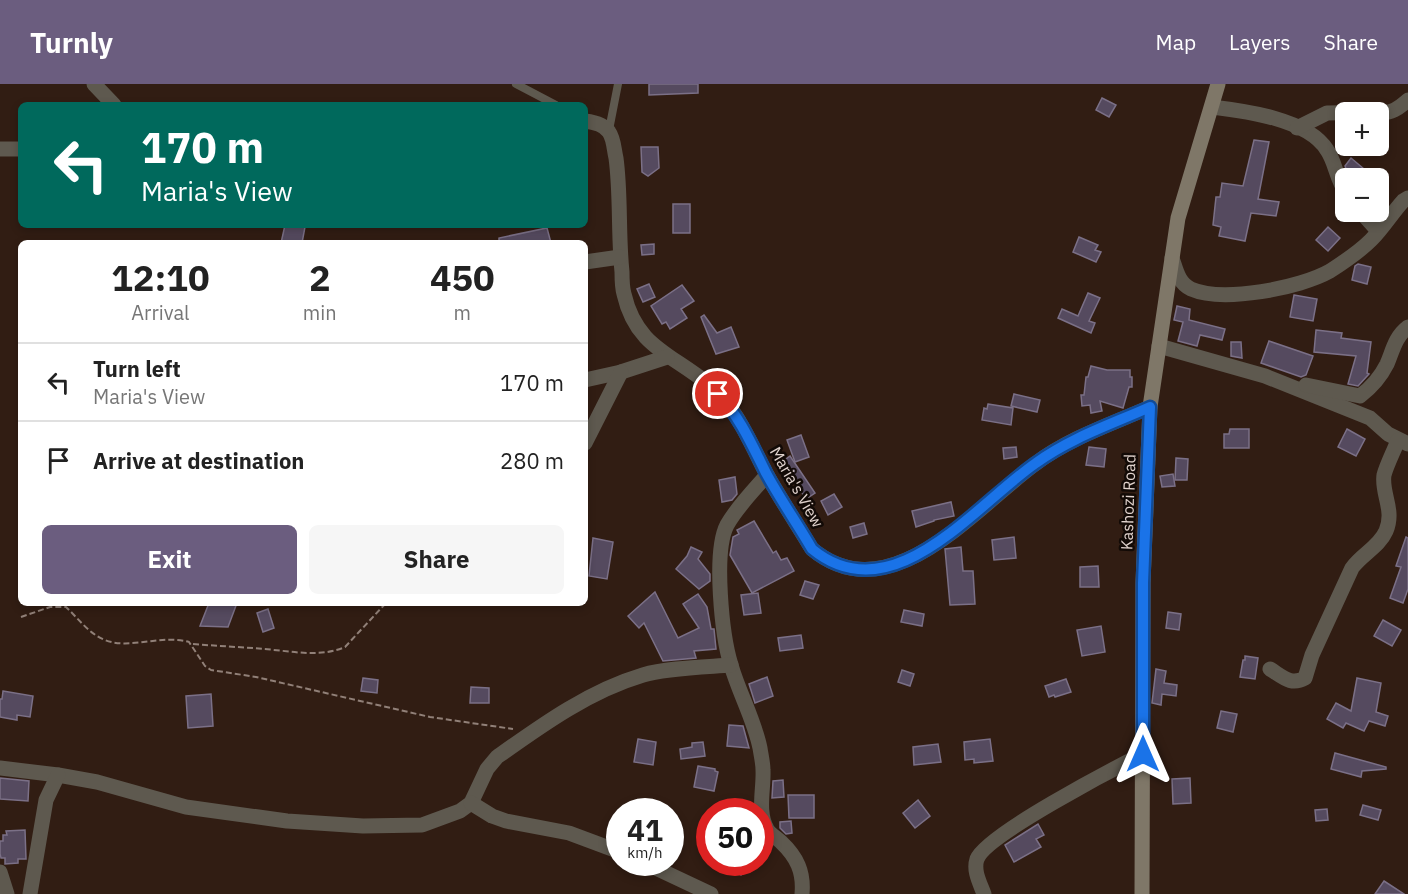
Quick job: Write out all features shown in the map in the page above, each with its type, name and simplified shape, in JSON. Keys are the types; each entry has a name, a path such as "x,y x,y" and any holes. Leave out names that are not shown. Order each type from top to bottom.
{"main road":[{"name":"Kashozi Road","path":"1142,894 1143,583 1150,407 1178,218 1218,84"}],"street":[{"path":"94,84 111,102"},
{"path":"1389,112 1397,110 1408,100"},
{"path":"1212,107 1268,115 1317,138 1326,147 1335,170"},
{"path":"1297,128 1327,113 1335,113"},
{"path":"588,121 602,125 609,132"},
{"name":"Maria's View","path":"609,132 614,146 617,169 620,257 624,294 634,320 644,337 667,357 709,384 728,404 744,428 767,475 812,549 838,565 851,569 879,568 906,560 956,531 1035,463 1150,407"},
{"path":"0,149 18,149"},
{"path":"1172,258 1179,278 1190,288 1210,294 1257,292 1281,288 1328,272 1370,241 1408,198"},
{"path":"1370,222 1378,231"},
{"path":"588,262 620,257"},
{"path":"1159,346 1265,376 1360,396 1372,387 1380,376 1397,340 1408,327"},
{"path":"588,379 621,372 667,357"},
{"path":"588,437 621,372"},
{"path":"1265,376 1370,418 1403,442 1384,476 1390,514 1387,530 1377,546 1357,561 1352,568 1312,655 1305,678 1296,682 1290,681 1270,669"},
{"path":"767,475 727,525 722,541 724,632 731,665 760,747 764,771 761,797 765,823 767,829 789,849 798,861 802,871 802,894"},
{"path":"0,768 58,775 130,790 186,807 287,821 363,826 422,825 448,817 471,803 486,769 497,757 586,699 616,684 645,674 731,665"},
{"path":"984,894 976,874 976,862 982,852 1029,818 1084,784 1143,754"},
{"path":"30,894 46,800 58,775"},
{"path":"471,803 492,816 506,821 569,833 606,847"},
{"path":"0,872 7,894"},
{"path":"673,876 711,894"}],"lane":[{"path":"516,84 550,102"},
{"path":"609,132 618,84"}],"path":[{"path":"21,617 50,607 66,607 94,634 107,641 180,639 192,644 325,653 345,647 383,606"},
{"path":"192,644 205,666 211,670 256,677 430,717 534,732"}],"building":[{"path":"649,84 698,84 698,93 649,95"},
{"path":"1102,98 1116,105 1109,117 1096,110"},
{"path":"1254,140 1269,142 1258,199 1279,202 1276,216 1251,213 1245,241 1219,236 1221,227 1213,225 1216,197 1220,197 1222,183 1243,186"},
{"path":"641,147 658,147 659,168 648,176 642,172"},
{"path":"1351,158 1363,168 1346,168"},
{"path":"673,204 690,204 690,233 673,233"},
{"path":"1328,227 1340,238 1328,251 1316,240"},
{"path":"284,228 305,228 303,240 282,240"},
{"path":"547,228 550,240 499,240 499,238"},
{"path":"1079,237 1098,245 1095,250 1101,252 1096,262 1073,252"},
{"path":"654,244 654,254 642,255 641,245"},
{"path":"1358,264 1371,267 1367,284 1352,280 1355,266"},
{"path":"649,284 655,297 643,302 637,289"},
{"path":"682,285 694,301 681,309 687,318 670,329 666,322 662,324 651,306"},
{"path":"1088,293 1100,298 1089,321 1095,323 1091,333 1058,318 1062,309 1078,316"},
{"path":"1294,295 1317,299 1313,321 1290,317"},
{"path":"1177,306 1190,309 1189,320 1225,329 1222,340 1200,335 1197,346 1178,341 1183,322 1174,320"},
{"path":"704,315 717,333 731,327 739,347 716,354 701,317"},
{"path":"1316,330 1342,333 1341,338 1371,342 1367,373 1369,374 1358,386 1348,384 1356,356 1314,352"},
{"path":"1269,341 1313,356 1306,375 1301,377 1261,363"},
{"path":"1231,342 1241,342 1242,358 1231,356"},
{"path":"1091,366 1107,370 1130,370 1132,387 1129,387 1123,408 1100,401 1102,411 1091,413 1090,405 1082,406 1081,395 1084,395 1086,377 1088,377"},
{"path":"1014,394 1040,400 1037,412 1011,406"},
{"path":"988,404 1013,408 1011,425 982,420 984,408 987,409"},
{"path":"1230,429 1249,429 1249,448 1224,448 1224,434 1229,434"},
{"path":"1347,429 1365,439 1356,456 1338,447"},
{"path":"801,435 809,457 795,462 787,440"},
{"path":"1016,447 1017,457 1004,459 1003,448"},
{"path":"1089,447 1106,449 1104,467 1086,465"},
{"path":"790,456 815,493 806,499 782,462"},
{"path":"1176,458 1188,459 1187,480 1175,480"},
{"path":"1173,474 1175,486 1162,487 1160,476"},
{"path":"735,477 737,494 732,500 722,502 719,480"},
{"path":"834,494 842,507 828,515 821,501"},
{"path":"951,502 954,516 916,527 912,511"},
{"path":"754,521 773,553 776,551 781,560 787,558 794,571 752,593 730,555 733,537 739,534 737,530"},
{"path":"864,523 867,534 853,538 850,527"},
{"path":"1014,537 1016,558 994,560 992,540"},
{"path":"1406,537 1408,538 1408,589 1403,603 1390,598 1401,567 1396,566"},
{"path":"593,538 613,542 607,579 589,576"},
{"path":"691,547 702,552 698,559 710,574 710,581 699,589 676,569"},
{"path":"961,547 963,571 973,571 975,604 950,605 945,549"},
{"path":"1098,566 1099,587 1080,587 1080,567"},
{"path":"805,581 819,585 813,599 800,595"},
{"path":"655,592 678,638 699,628 683,604 698,594 707,607 711,629 714,629 716,649 694,651 696,658 663,661 644,623 639,628 628,616"},
{"path":"758,593 761,613 744,615 741,595"},
{"path":"208,606 236,606 228,627 200,626"},
{"path":"268,609 274,628 263,632 257,613"},
{"path":"904,610 924,614 922,626 901,622"},
{"path":"1168,612 1181,614 1179,630 1166,628"},
{"path":"1383,620 1401,630 1392,646 1374,636"},
{"path":"1101,626 1105,652 1082,656 1077,630"},
{"path":"801,635 803,648 780,651 778,638"},
{"path":"1245,656 1258,658 1255,679 1240,677"},
{"path":"1156,669 1166,671 1164,683 1177,685 1176,696 1162,694 1161,705 1152,703"},
{"path":"902,670 914,674 910,686 898,682"},
{"path":"767,677 773,696 755,703 749,684"},
{"path":"363,678 378,680 377,693 361,691"},
{"path":"1357,678 1381,683 1376,712 1388,716 1385,726 1369,721 1364,731 1346,723 1343,728 1327,719 1336,703 1351,711"},
{"path":"1066,679 1071,692 1049,697 1045,686"},
{"path":"471,687 489,688 489,703 470,703"},
{"path":"3,691 33,696 30,717 17,715 17,720 0,717 0,699 2,699"},
{"path":"211,694 213,726 188,728 186,696"},
{"path":"1221,711 1237,714 1233,732 1217,728"},
{"path":"729,725 743,726 749,748 727,746"},
{"path":"638,739 656,742 653,765 634,762"},
{"path":"990,739 993,761 974,763 974,759 965,760 964,742"},
{"path":"703,742 705,756 681,759 680,749 692,747 692,743"},
{"path":"938,744 941,762 914,765 913,747"},
{"path":"1335,753 1386,767 1386,769 1362,771 1361,777 1331,769"},
{"path":"698,766 715,769 718,772 714,791 694,787"},
{"path":"0,778 29,781 28,801 0,799"},
{"path":"1190,778 1191,803 1173,804 1172,779"},
{"path":"783,780 784,797 772,798 773,781"},
{"path":"788,795 814,795 814,818 789,818"},
{"path":"918,800 930,816 915,828 903,813"},
{"path":"1363,805 1381,810 1378,820 1360,815"},
{"path":"1327,809 1328,820 1316,821 1315,810"},
{"path":"791,821 792,833 786,834 780,828 780,822"},
{"path":"1038,824 1044,835 1036,839 1041,847 1014,862 1005,845"},
{"path":"25,830 26,859 18,859 18,863 5,864 5,858 1,858 0,854 0,841 3,841 3,835 7,835 6,831"},
{"path":"1384,881 1404,894 1375,894"}],"route":[{"path":"718,394 728,404 744,428 767,475 812,549 838,565 851,569 879,568 906,560 932,546 956,531 1035,463 1072,442 1150,407 1143,583 1143,754"}]}
